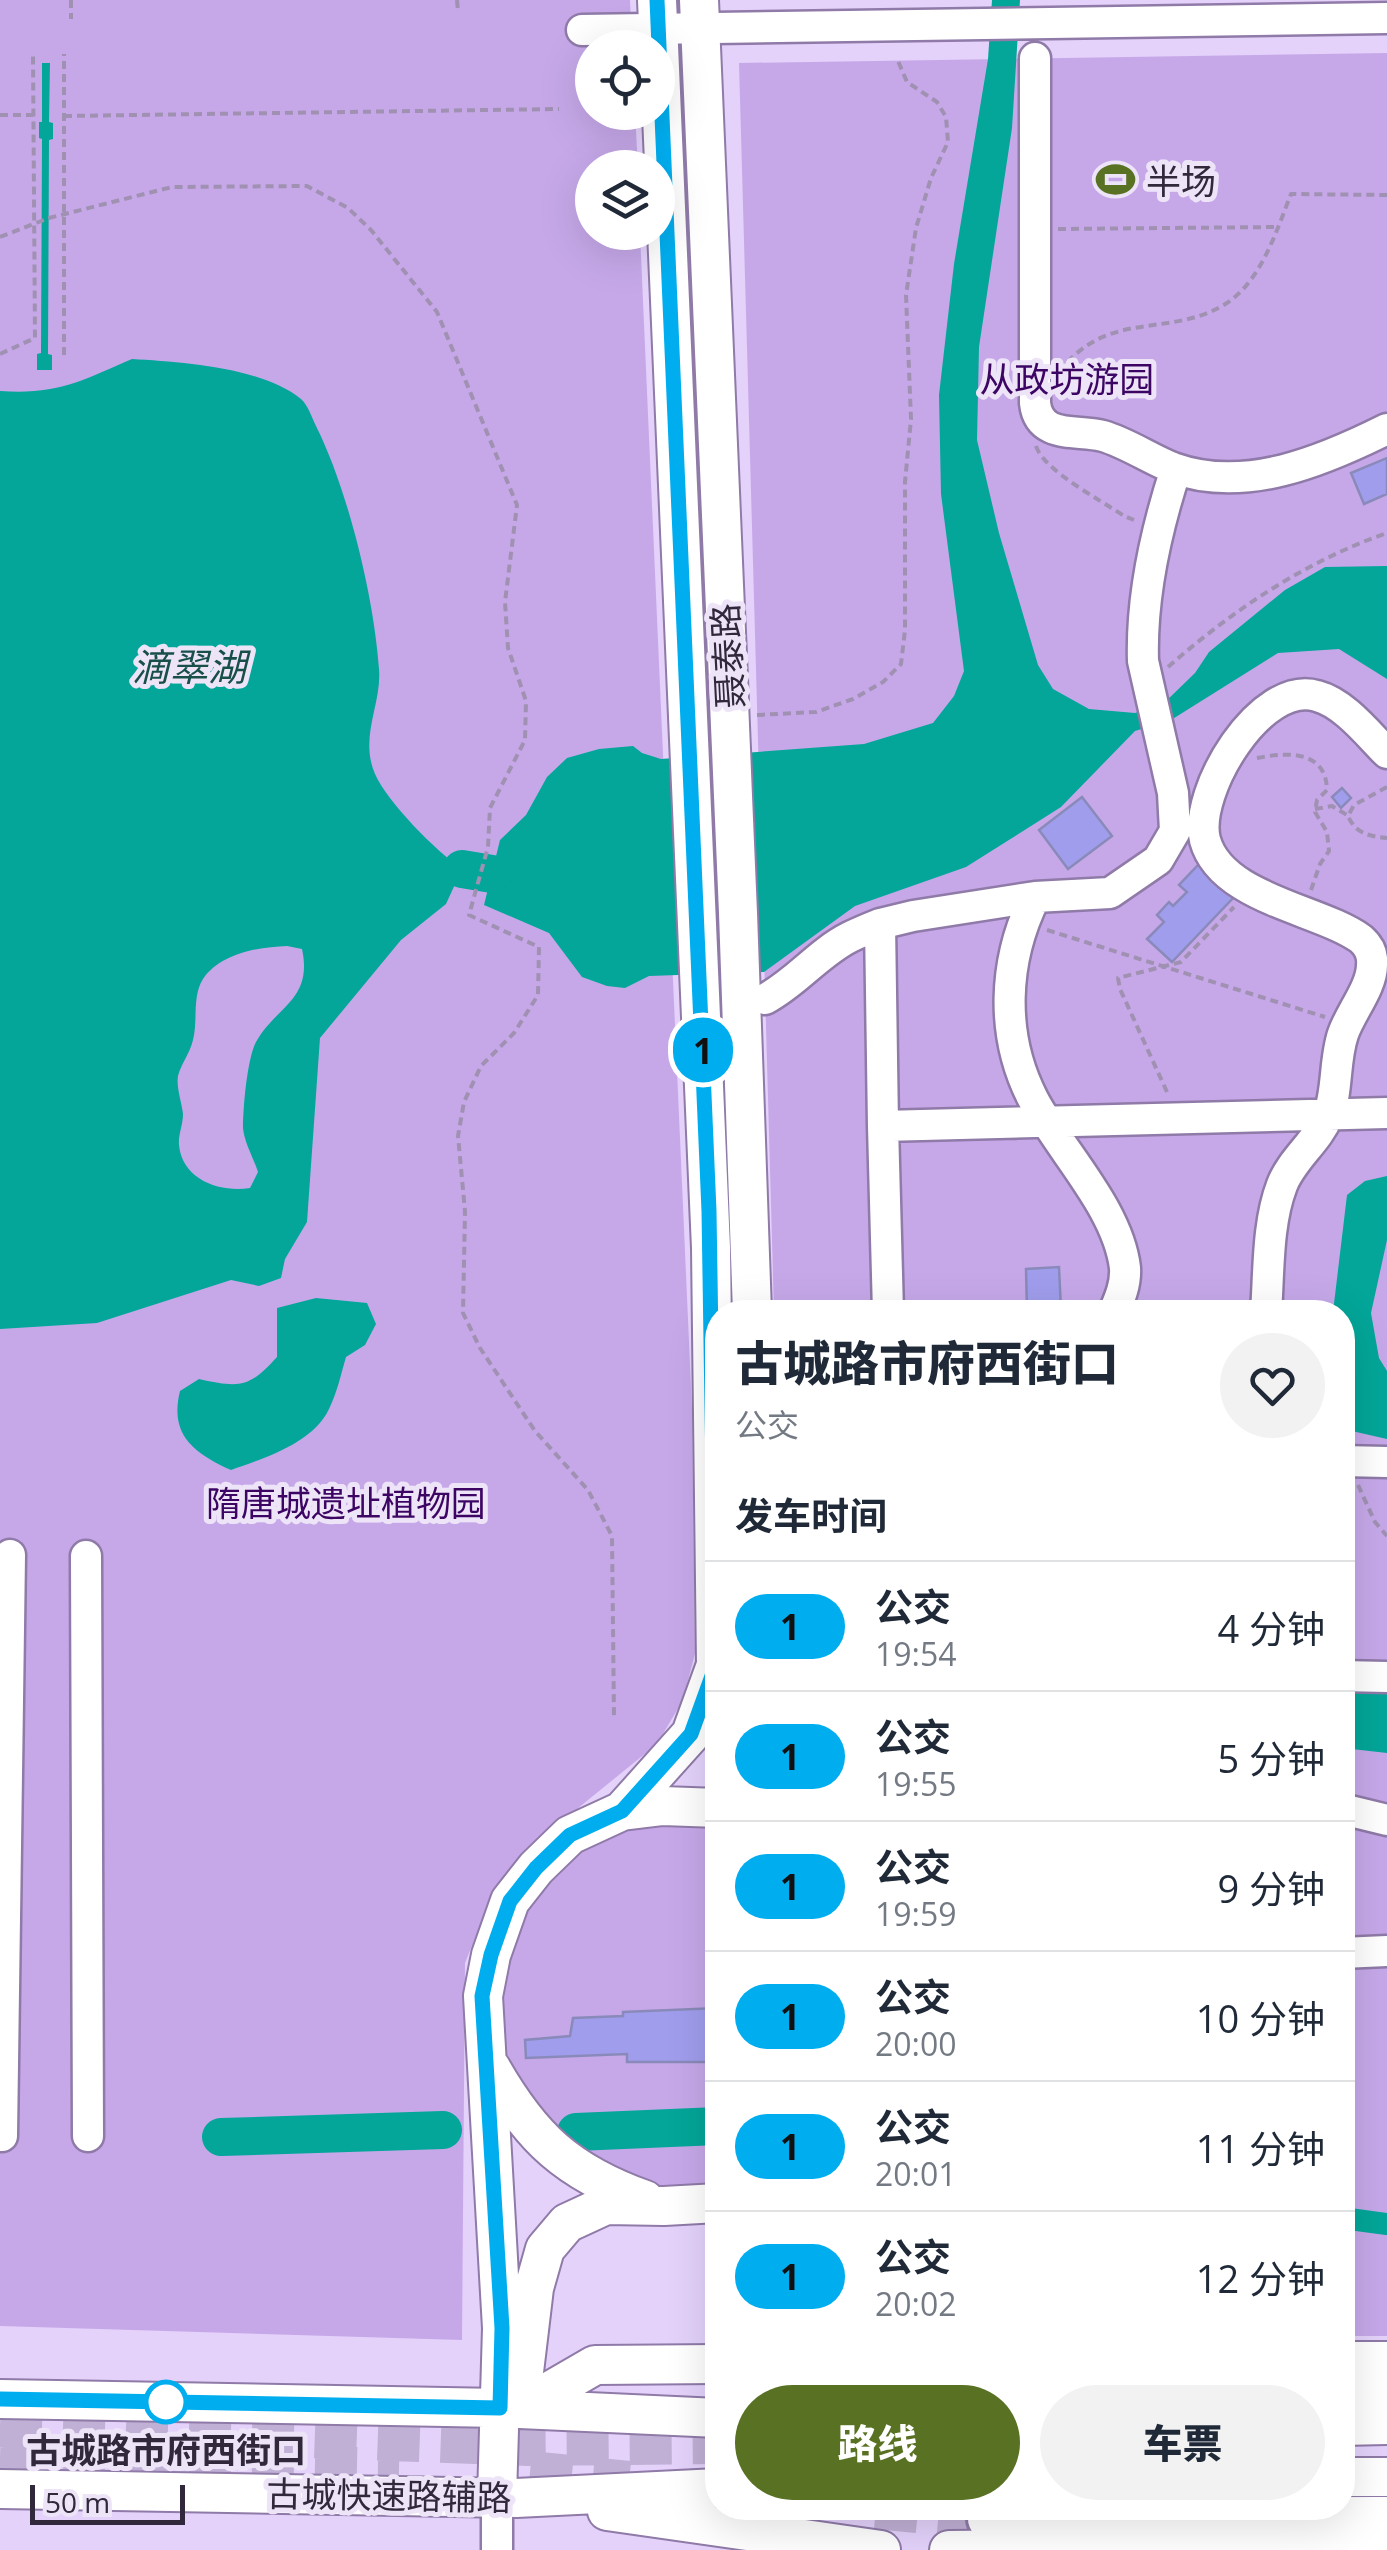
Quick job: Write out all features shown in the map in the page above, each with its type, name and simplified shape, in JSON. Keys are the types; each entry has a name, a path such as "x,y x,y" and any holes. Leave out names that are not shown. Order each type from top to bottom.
{"highway":[{"path":"1355,2392 1387,2391"},
{"path":"1355,2518 1387,2518"}],"main road":[{"name":"聂泰路","path":"700,13 752,1300"},
{"name":"聂泰路","path":"658,14 711,1300"},
{"name":"聂泰路","path":"510,2409 482,1996 491,1955 510,1901 536,1868 570,1835 622,1811 691,1734 705,1695"},
{"path":"622,1811 663,1806 705,1808"},
{"path":"487,2061 516,2113 553,2150 604,2186 664,2206"},
{"path":"705,2204 606,2205 567,2222 545,2248 510,2409 506,2497 881,2550"},
{"path":"1355,2361 1387,2361"},
{"path":"510,2409 595,2365 705,2364"},
{"path":"0,2399 510,2409 705,2417"},
{"path":"1355,2426 1387,2425"},
{"path":"1355,2477 1387,2477"},
{"name":"古城快速路辅路","path":"0,2489 506,2497 705,2489"},
{"path":"950,2550 1387,2546"}],"street":[{"path":"582,30 658,14 700,13 814,26 1387,18"},
{"path":"1034,58 1037,410 1049,427 1102,436 1176,469 1224,478 1292,468 1387,429"},
{"path":"765,999 790,986 848,937 880,924 913,916 1029,910 1110,893 1158,860 1175,832 1162,734 1143,661 1142,642 1152,558 1176,469"},
{"path":"1267,1300 1275,1213 1282,1184 1330,1113 1334,1070 1346,1024 1373,970 1379,948 1251,888 1224,868 1206,844 1202,827 1206,800 1218,768 1261,716 1298,695 1315,694 1331,702 1387,753"},
{"path":"1168,843 1206,844"},
{"path":"1029,910 1012,961 1009,1004 1014,1049 1032,1097 1088,1183 1119,1246 1125,1268 1119,1300"},
{"path":"880,924 888,1300"},
{"path":"883,1126 1387,1113"},
{"path":"1355,1461 1387,1462"},
{"path":"2,2136 10,1555"},
{"path":"86,1556 88,2136"},
{"path":"1355,1676 1387,1677"},
{"path":"1355,1812 1387,1820"},
{"path":"1355,1953 1387,1952"},
{"path":"498,2550 506,2497"},
{"path":"506,2497 515,2550"}],"path":[{"path":"71,0 71,19"},
{"path":"457,0 458,12"},
{"path":"0,354 35,338 33,54"},
{"path":"64,54 64,355"},
{"path":"757,715 816,712 854,699 883,682 901,664 906,630 905,482 911,418 906,295 916,228 931,178 948,142 946,117 937,102 906,82 898,61"},
{"path":"64,116 560,108"},
{"path":"0,115 34,115"},
{"path":"0,237 172,186 307,186 348,208 371,230 436,312 517,505 505,602 508,648 526,701 525,740 490,808 488,847 469,914 538,946 538,995 514,1033 482,1066 464,1102 458,1136 465,1212 463,1313 480,1348 535,1431 588,1490 612,1536 614,1717"},
{"path":"1159,527 1124,516 1050,466 1037,452 1037,410 1066,363 1100,336 1141,324 1189,318 1224,306 1248,283 1269,249 1291,194 1387,195"},
{"path":"1036,229 1278,227"},
{"path":"1151,687 1200,640 1266,592 1344,548 1387,533"},
{"path":"1218,768 1277,754 1308,756 1320,765 1327,790 1316,800 1315,809 1327,832 1329,851 1301,913"},
{"path":"1348,816 1354,806 1387,788"},
{"path":"1315,809 1332,806 1348,816 1366,836 1387,838"},
{"path":"1179,1117 1118,978 1181,962 1251,888"},
{"path":"1029,910 1164,966 1346,1024"},
{"path":"1355,1479 1387,1536"}],"green space":[{"name":"隋唐城遗址植物园","path":"0,0 630,0 631,30 575,30 575,130 636,130 637,150 575,150 575,250 641,250 692,1410 695,1653 683,1700 657,1744 524,1852 492,1896 465,1963 462,2340 0,2326"},
{"name":"从政坊游园","path":"1387,53 1387,2336 1355,2336 1355,1300 774,1300 739,63"},
{"path":"678,1817 705,1819 705,2189 652,2189 584,2163 509,2071 502,2047 497,2000 523,1910 569,1857 609,1833"}],"water":[{"path":"992,0 1020,0 1012,128 979,347 977,440 999,533 1038,665 1053,689 1089,709 1135,713 1163,704 1195,673 1209,652 1285,590 1325,567 1387,566 1387,679 1339,649 1278,653 1171,720 1135,731 1061,807 966,867 855,906 764,972 649,976 625,988 582,977 549,933 484,905 500,840 526,815 547,777 567,758 599,749 633,746 661,759 864,744 933,723 954,696 964,671 941,494 939,395 954,264 988,59"},
{"path":"42,63 50,63 49,122 53,123 53,139 49,140 48,354 52,355 52,370 37,370 37,354 41,353"},
{"name":"滴翠湖","path":"132,359 243,373 284,388 306,405 349,512 372,610 379,669 369,747 375,774 414,826 462,869 446,904 401,940 320,1038 307,1222 285,1259 281,1278 259,1286 231,1280 97,1323 0,1329 0,391 53,388","holes":["287,946 302,949 304,966 298,991 264,1030 250,1060 243,1128 258,1172 250,1188 227,1188 205,1182 187,1167 179,1145 183,1114 178,1076 193,1040 200,986 211,970 241,953"]},
{"path":"1387,1176 1387,1240 1371,1313 1379,1358 1387,1371 1387,1439 1355,1432 1355,1300 1334,1300 1347,1195 1365,1181"},
{"path":"316,1298 367,1303 376,1324 365,1345 346,1357 322,1421 287,1448 231,1470 206,1457 182,1431 178,1420 180,1391 199,1379 234,1384 259,1375 277,1357 277,1308"},
{"path":"1355,1690 1387,1693 1387,1753 1355,1749"}],"building":[{"path":"1387,458 1387,494 1364,504 1351,473"},
{"path":"1342,788 1351,798 1341,808 1332,797"},
{"path":"1082,797 1112,836 1068,869 1039,830"},
{"path":"1199,864 1234,897 1172,962 1147,939 1164,922 1157,915 1169,902 1173,906 1187,892 1179,885"},
{"path":"1059,1267 1061,1300 1027,1300 1026,1269"},
{"path":"705,2009 705,2062 627,2062 627,2054 526,2058 525,2040 570,2036 573,2018 623,2016 623,2012"}],"waterway":[{"path":"462,869 492,874"},
{"path":"576,2132 705,2127"},
{"path":"221,2137 443,2130"},
{"path":"1355,2220 1387,2224"}],"tunnel":[{"path":"0,2426 529,2445 705,2443"},
{"path":"0,2460 399,2469"},
{"path":"530,2472 629,2482"}],"bus line":[{"name":"1","path":"657,0 711,1300"},
{"name":"1","path":"0,2399 500,2408 502,2328 482,1996 491,1955 510,1901 536,1868 570,1835 622,1811 691,1734 705,1695"}],"place":[{"name":"半场","path":"1116,180"},
{"name":"古城路市府西街口","path":"166,2402"}]}
